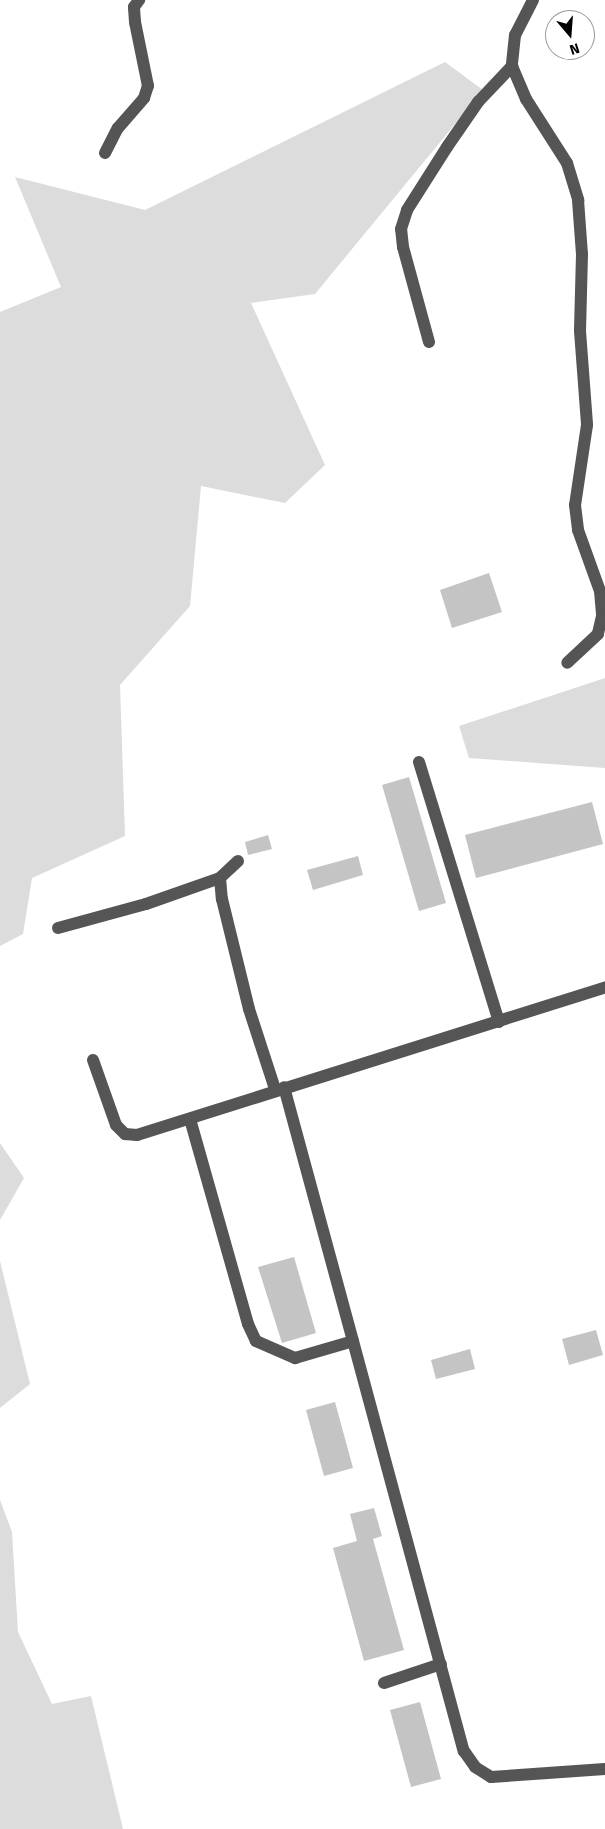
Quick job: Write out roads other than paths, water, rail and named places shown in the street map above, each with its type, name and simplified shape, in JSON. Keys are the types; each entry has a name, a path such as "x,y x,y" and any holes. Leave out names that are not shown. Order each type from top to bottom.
{"lane":[{"path":"105,153 118,128 144,98 148,86 135,22 134,7 139,0"},
{"path":"534,0 515,35 512,66 526,99 567,163 578,200 580,224 580,331 587,425 575,505 578,530 600,591 602,616 598,634 567,663"},
{"path":"430,342 402,247 400,229 407,210 452,139 478,102 512,66"},
{"path":"419,762 499,1022"},
{"path":"58,928 146,904 220,878 238,861"},
{"path":"220,878 222,899 249,1009 280,1088 353,1341 464,1751 475,1767 491,1777 510,1778 605,1769"},
{"path":"93,1060 116,1125 125,1134 137,1135 280,1088 499,1022 605,987"},
{"path":"190,1119 248,1324 256,1341 295,1358 353,1341"},
{"path":"384,1683 441,1664"}]}
